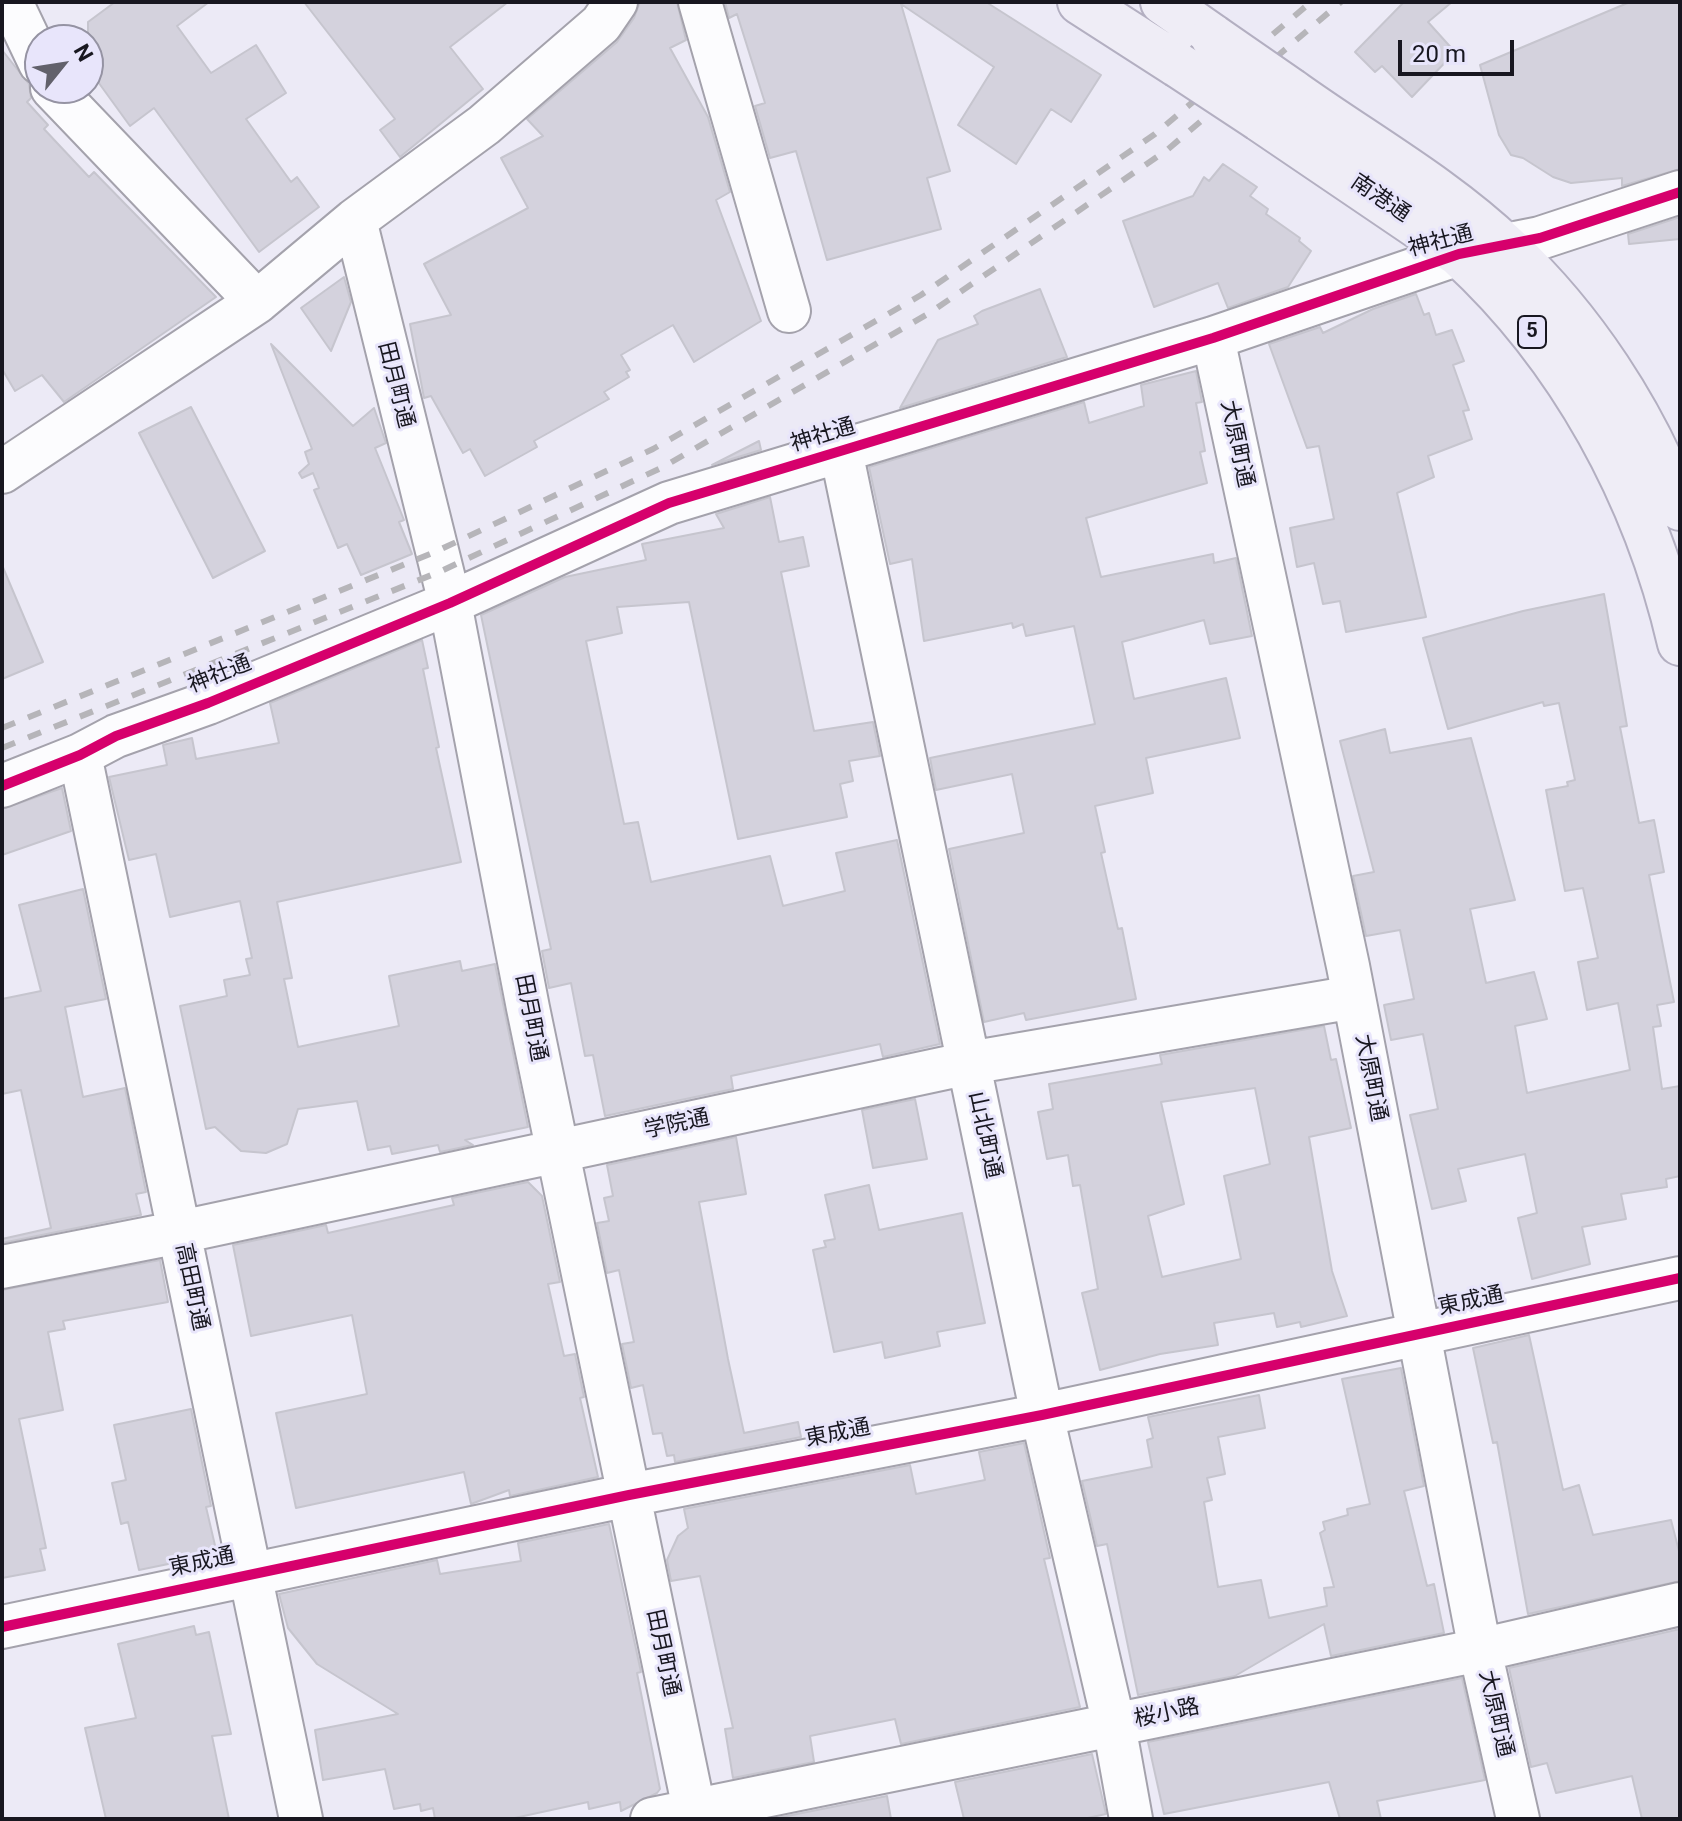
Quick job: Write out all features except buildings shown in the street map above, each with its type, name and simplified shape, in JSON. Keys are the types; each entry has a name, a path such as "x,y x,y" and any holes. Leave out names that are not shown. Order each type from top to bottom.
{"main road":[{"name":"南港通","path":"1080,2 1178,65 1276,105 1425,184 1506,247 1567,312 1608,370 1644,429 1680,508"},
{"name":"南港通","path":"1163,2 1213,37 1276,105 1459,254 1488,281 1548,351 1603,437 1670,598 1680,643"}],"street":[{"path":"11,2 24,29"},
{"path":"2,472 257,302 355,220 484,125 601,24 616,2"},
{"path":"700,2 789,311"},
{"path":"67,104 257,302"},
{"name":"神社通","path":"2,786 80,755 116,736 208,703 450,603 669,503 1213,338 1459,254 1506,247 1680,192"},
{"name":"田月町通","path":"355,220 439,572 450,603 557,1151 695,1815"},
{"name":"大原町通","path":"1213,338 1354,997 1480,1650 1518,1819"},
{"name":"山北町通","path":"841,451 1042,1415 1114,1725 1131,1819"},
{"name":"高田町通","path":"80,755 301,1819"},
{"name":"学院通","path":"2,1267 180,1232 969,1063 1354,997"},
{"name":"東成通","path":"2,1627 629,1495 1042,1415 1680,1278"},
{"name":"桜小路","path":"652,1819 695,1815 1480,1650 1680,1604"}],"railway":[{"path":"2,728 435,552 653,449 921,295 1155,134 1311,2"},
{"path":"2,748 439,572 663,467 931,312 1167,150 1341,2"}],"cycle path":[{"path":"2,786 80,755 116,736 208,703 450,603 669,503 1213,338 1459,254 1540,238 1680,192"},
{"path":"2,1627 629,1495 1042,1415 1680,1278"}]}
